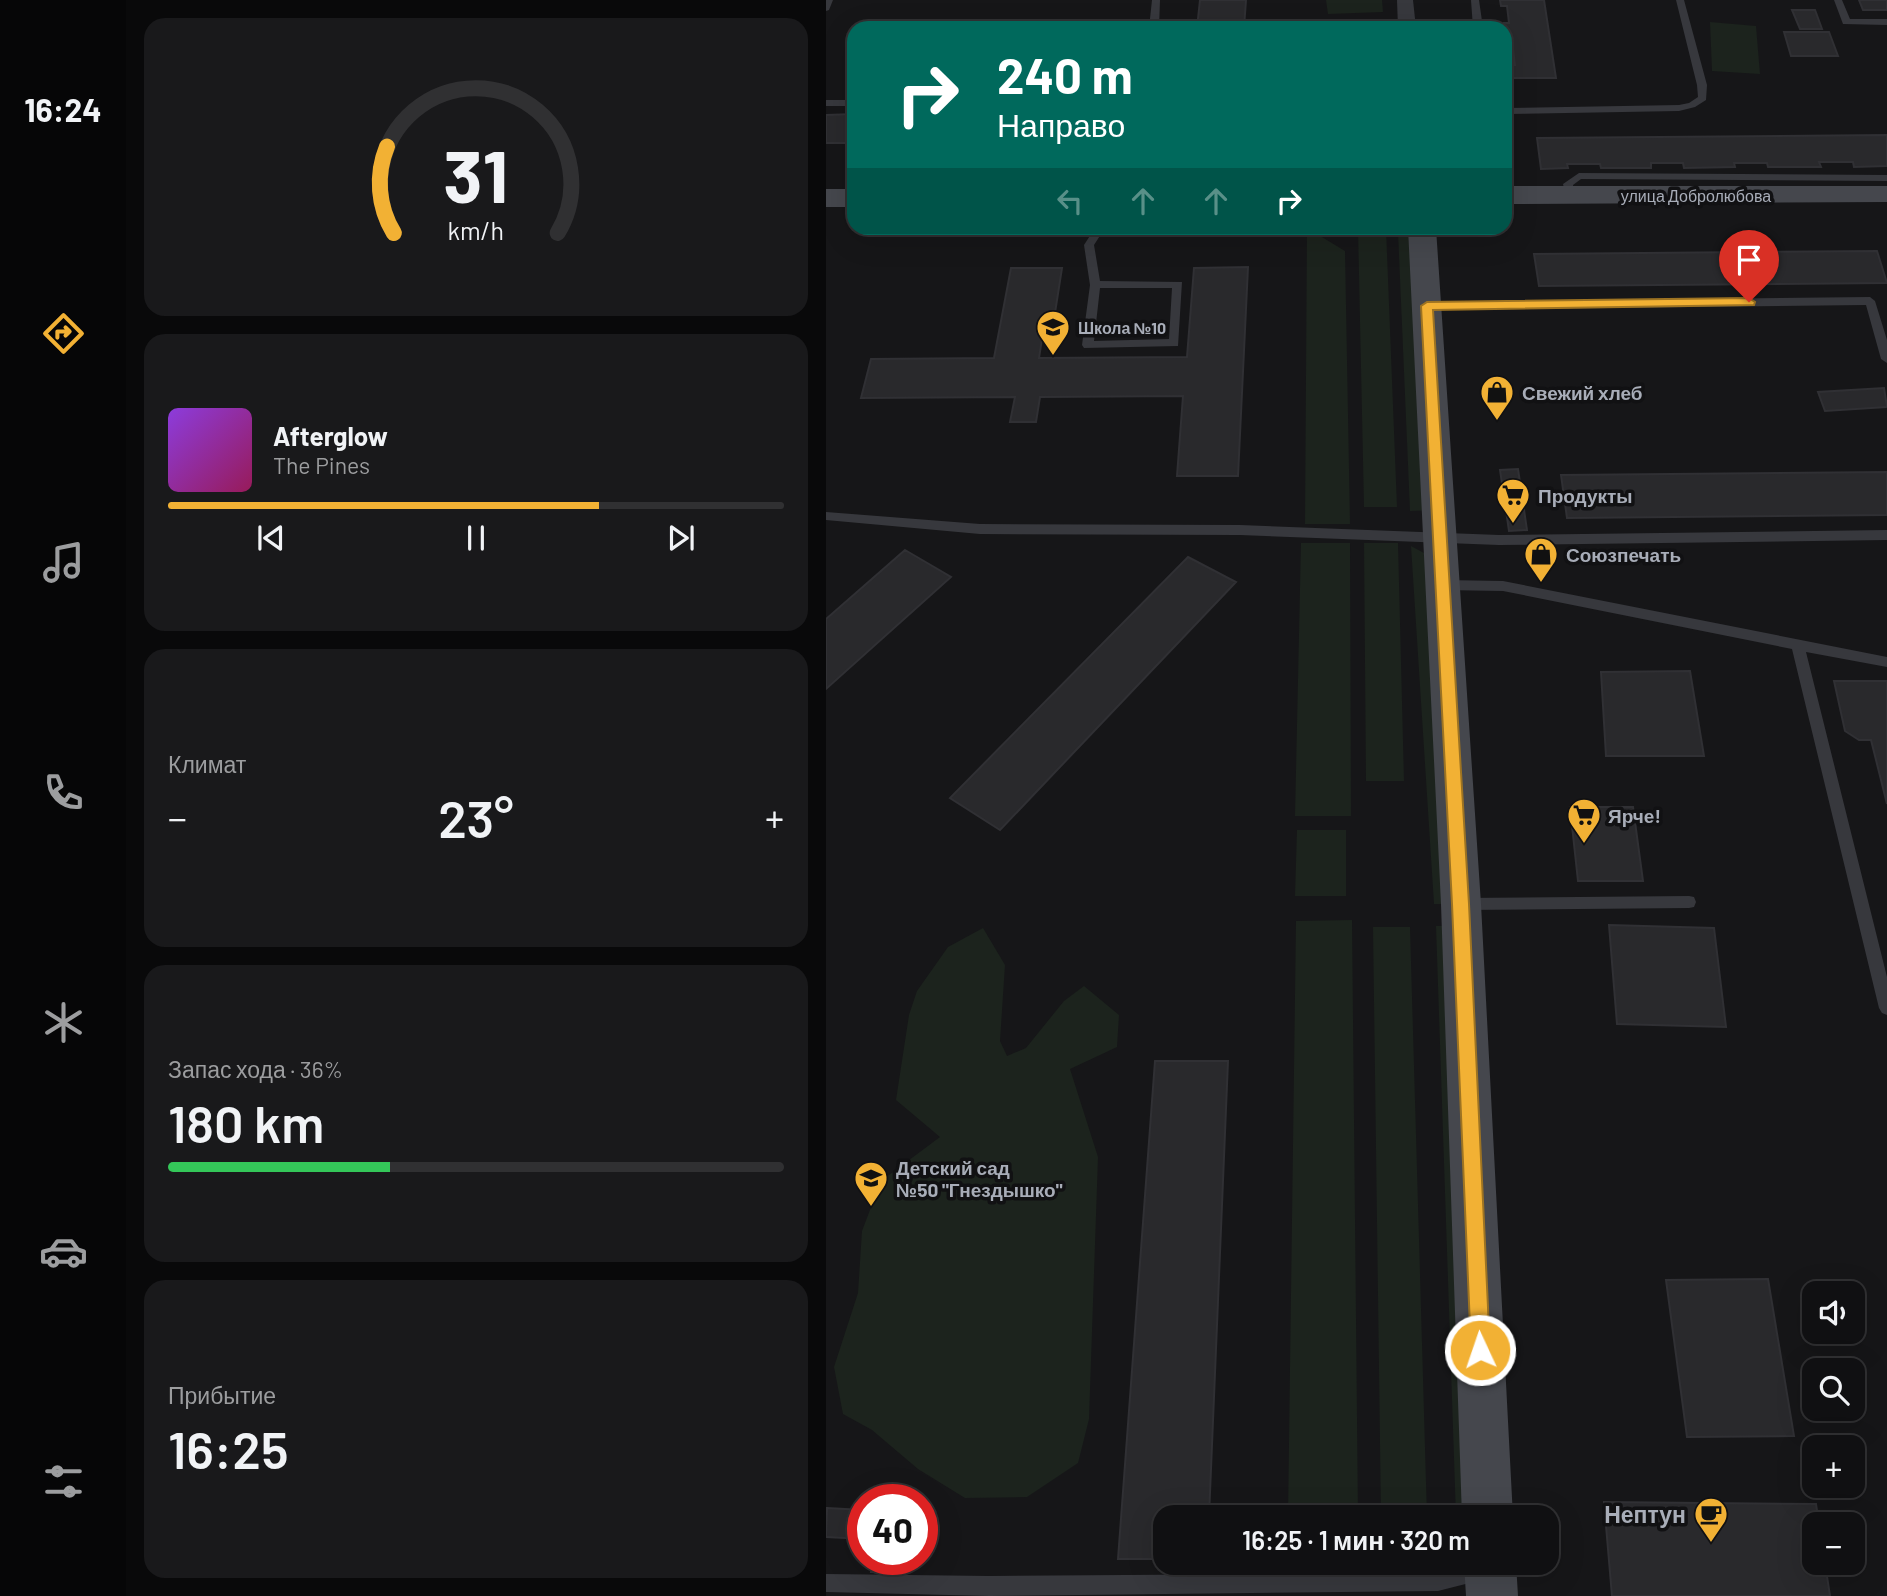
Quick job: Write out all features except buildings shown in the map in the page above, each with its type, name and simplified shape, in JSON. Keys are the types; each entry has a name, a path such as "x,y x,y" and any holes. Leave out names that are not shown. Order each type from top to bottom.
{"street":[{"path":"1405,0 1406,21"},
{"name":"улица Добролюбова","path":"1512,195 1887,194"},
{"path":"826,198 847,198"},
{"path":"1422,235 1461,904 1487,1505"}],"lane":[{"path":"826,8 829,0"},
{"path":"1154,21 1156,0"},
{"path":"1475,0 1477,21"},
{"path":"1512,111 1679,107 1699,102 1703,98 1702,85 1680,0"},
{"path":"1838,0 1846,22 1887,22"},
{"path":"826,103 847,103"},
{"path":"1570,195 1568,184 1580,176 1887,178"},
{"path":"1095,235 1089,245 1095,285 1088,345 1174,343 1178,284 1095,285"},
{"path":"1427,306 1476,303 1870,301 1887,359"},
{"path":"826,516 980,529 1240,530 1499,540 1887,534"},
{"path":"1441,585 1503,586 1887,662"},
{"path":"1798,645 1887,1008"},
{"path":"1461,904 1689,902"},
{"path":"826,1583 988,1591 1438,1582 1491,1576"}],"shaded area":[{"path":"1326,0 1382,0 1383,12 1328,14"},
{"path":"1710,22 1756,26 1760,74 1712,71"},
{"path":"1307,235 1319,235 1345,251 1350,524 1305,524"},
{"path":"1358,235 1386,235 1397,507 1364,507"},
{"path":"1398,235 1422,235 1439,510 1410,511"},
{"path":"1301,543 1350,543 1351,816 1295,816"},
{"path":"1364,543 1398,543 1404,781 1366,781"},
{"path":"1411,546 1435,559 1461,904 1434,904"},
{"path":"1297,830 1346,830 1346,896 1295,896"},
{"path":"1352,920 1358,1505 1288,1505 1296,921"},
{"path":"1436,926 1463,926 1489,1505 1456,1505"},
{"path":"1373,927 1410,927 1427,1505 1381,1505"},
{"path":"983,928 1005,965 1000,1041 1007,1056 1026,1048 1064,1001 1084,986 1119,1015 1117,1047 1070,1069 1098,1157 1089,1419 1078,1463 1027,1497 965,1498 918,1469 872,1430 843,1414 834,1367 858,1293 862,1231 881,1181 940,1137 896,1100 909,1015 917,991 948,947"}],"place":[{"name":"Школа №10","path":"1053,357"},
{"name":"Свежий хлеб","path":"1497,422"},
{"name":"Продукты","path":"1513,525"},
{"name":"Союзпечать","path":"1541,584"},
{"name":"Ярче!","path":"1584,845"},
{"name":"Детский сад №50 \"Гнездышко\"","path":"871,1208"},
{"name":"Нептун","path":"1711,1544"}],"route":[{"path":"1480,1350 1461,904 1454,822 1427,306 1476,303 1749,302"}]}
